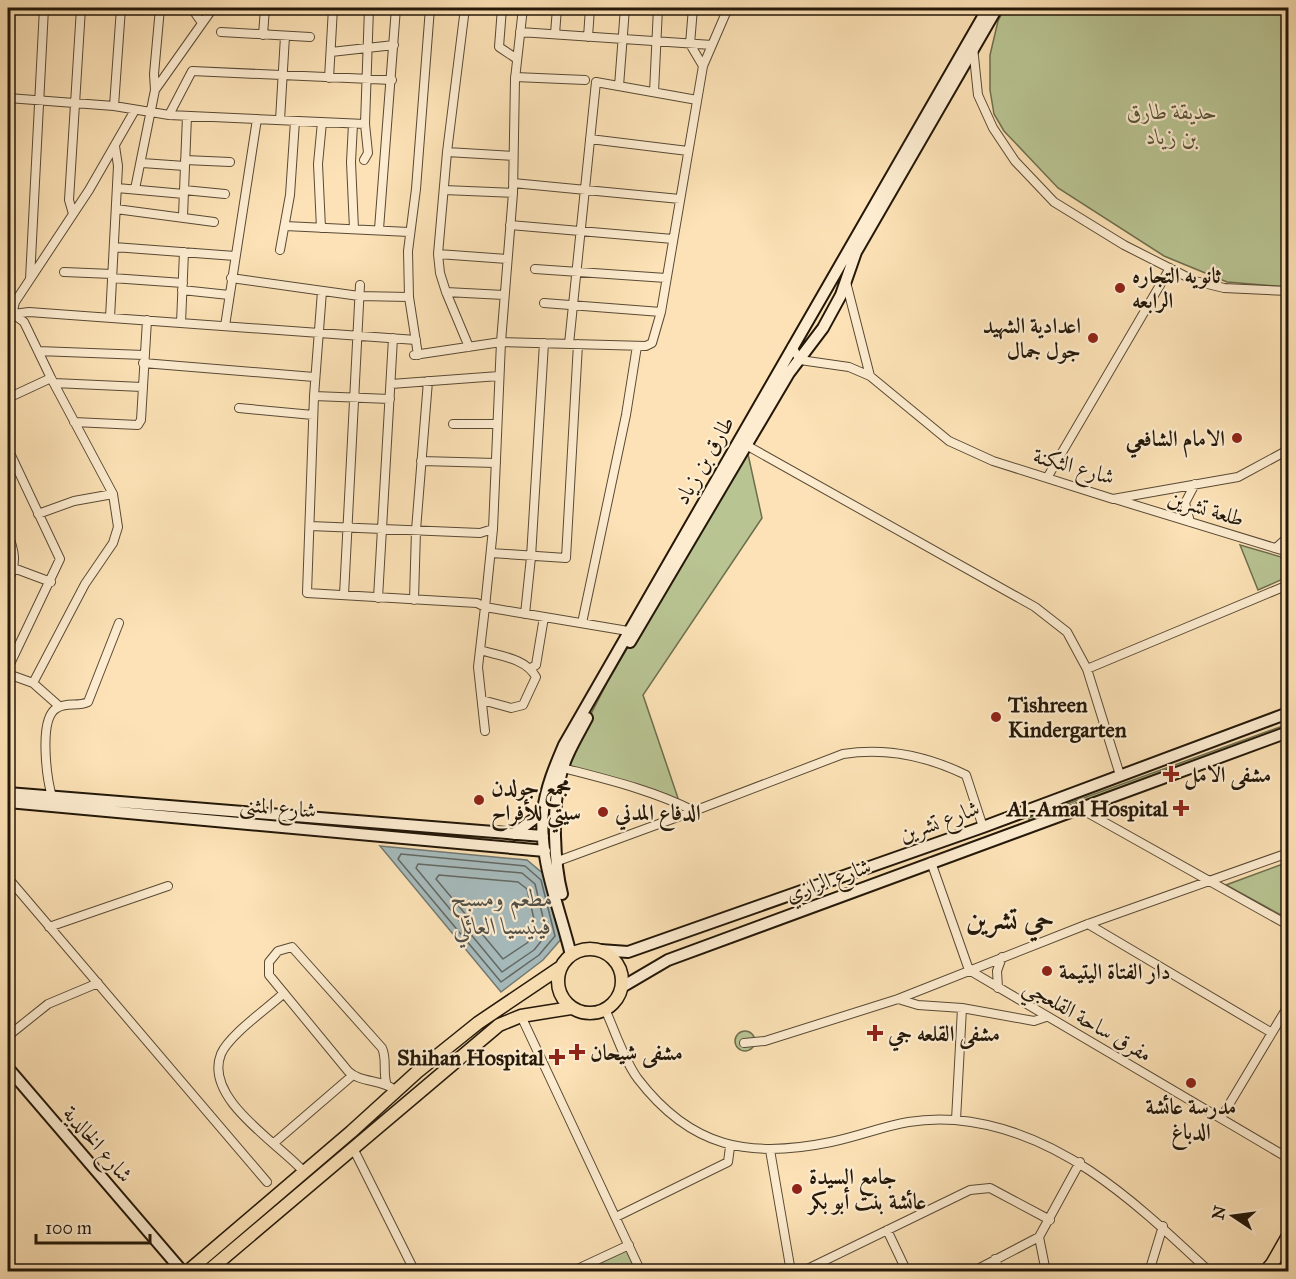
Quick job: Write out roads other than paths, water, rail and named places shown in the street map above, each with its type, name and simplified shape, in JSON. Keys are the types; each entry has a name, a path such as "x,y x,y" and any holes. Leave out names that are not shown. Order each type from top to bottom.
{"main road":[{"name":"طارق بن زياد","path":"547,854 543,812 548,784 564,745 988,8"},
{"path":"547,854 557,840 556,800 563,768 608,681 789,373 801,360 845,297 846,278 871,225 997,8"},
{"name":"شارع تشرين","path":"600,950 628,952 983,827 1288,713"},
{"name":"شارع الرازي","path":"621,987 668,960 1288,732"},
{"name":"شارع المثنى","path":"8,794 514,834 547,854"},
{"name":"شارع المثنى","path":"8,802 521,849 547,854"},
{"path":"514,834 543,812"},
{"path":"557,840 547,836 547,854 559,885 574,954"},
{"path":"521,849 547,854"},
{"path":"187,1272 304,1172 391,1086 561,967 574,954 584,950 600,950 611,956 618,965 621,987 614,1002 605,1010 591,1013 571,1008 520,1016 498,1025 207,1272"},
{"path":"561,967 558,984 562,998 571,1008"},
{"name":"شارع الخالدية","path":"8,1068 183,1272"},
{"path":"1265,1272 1288,1236"},
{"path":"1285,1272 1288,1265"}],"street":[{"path":"8,34 10,8"},
{"path":"30,279 44,8"},
{"path":"74,214 69,200 81,8"},
{"path":"114,106 121,8"},
{"path":"135,189 155,90 154,74 160,8"},
{"path":"195,8 195,13 202,23"},
{"path":"155,90 213,8"},
{"path":"263,35 265,8"},
{"path":"329,78 333,8"},
{"path":"364,160 368,155 369,142 364,124 369,8"},
{"path":"379,229 396,8"},
{"path":"430,8 416,189 409,232 409,297 416,355 501,342 637,346 652,343 661,312 703,66 728,8"},
{"path":"465,8 447,152 438,254 440,273 446,292 469,347"},
{"path":"502,8 499,47 517,59"},
{"path":"485,731 478,667 493,529 501,342 513,193 515,77 523,8"},
{"path":"555,34 557,8"},
{"path":"588,37 590,8"},
{"path":"619,86 625,8"},
{"path":"654,92 658,8"},
{"path":"693,8 690,44 703,66"},
{"path":"221,32 310,37"},
{"path":"520,32 712,45"},
{"path":"280,120 285,36"},
{"path":"331,52 394,45"},
{"path":"974,48 978,94 993,128 1015,161 1054,202 1124,245 1195,281 1224,288 1288,291"},
{"path":"169,116 192,71 392,80"},
{"path":"515,77 585,81"},
{"path":"569,344 596,82 697,100"},
{"path":"8,98 114,106 169,116 364,124"},
{"path":"8,331 10,314 15,302 74,214 135,110"},
{"path":"183,216 187,116"},
{"path":"225,326 257,119"},
{"path":"280,250 285,226 295,121"},
{"path":"321,228 318,164 322,122"},
{"path":"353,124 351,162 354,229"},
{"path":"590,139 688,151"},
{"path":"110,318 118,166 115,146"},
{"path":"447,152 513,156"},
{"path":"142,163 230,162"},
{"path":"513,183 680,199"},
{"path":"117,188 225,194"},
{"path":"444,190 513,193"},
{"path":"116,209 183,216 214,222"},
{"path":"510,225 673,239"},
{"path":"285,226 409,232"},
{"path":"114,247 235,256"},
{"path":"181,323 184,252"},
{"path":"438,254 507,259"},
{"path":"1047,478 1170,268"},
{"path":"536,269 666,278"},
{"path":"64,272 112,276 229,295"},
{"path":"231,278 359,296 409,297"},
{"path":"344,594 360,285"},
{"path":"827,286 845,297 870,376"},
{"path":"321,291 313,415 307,592 477,603 485,608 628,631"},
{"path":"446,292 504,296"},
{"path":"543,303 661,312"},
{"path":"10,314 29,312 416,340"},
{"path":"10,314 24,322 52,381 113,495 118,527 113,543 85,584 33,683"},
{"path":"74,422 138,424 141,420 147,321"},
{"path":"378,598 393,338"},
{"path":"525,614 531,557 544,343"},
{"path":"490,553 566,558 578,344"},
{"path":"582,623 626,415 637,346"},
{"path":"792,347 801,360"},
{"path":"38,351 144,359 315,377"},
{"name":"شارع الثكنة","path":"801,360 849,367 870,376 949,441 993,461 1113,499 1238,477 1288,450"},
{"path":"391,384 499,376"},
{"path":"8,398 52,381 142,387"},
{"path":"414,600 416,530 428,381"},
{"path":"314,396 390,399"},
{"path":"238,408 313,415"},
{"path":"453,424 498,424"},
{"path":"746,445 1035,607 1067,632 1087,669 1120,776"},
{"path":"8,449 60,559 8,668"},
{"path":"422,461 496,463"},
{"path":"1190,522 1185,511 1185,503 1195,484"},
{"path":"38,514 74,501 113,495"},
{"name":"طلعة تشرين","path":"1113,499 1288,552"},
{"path":"310,526 480,533 493,529"},
{"path":"8,534 15,552 8,581"},
{"path":"1276,548 1288,537"},
{"path":"11,567 51,582"},
{"path":"1087,669 1288,585"},
{"path":"531,668 536,665 544,617"},
{"path":"52,797 47,778 46,723 50,712 59,706 82,705 88,702 119,623"},
{"path":"480,650 515,660 531,668 536,677 523,705 511,708 482,700"},
{"path":"8,674 33,683 59,706"},
{"path":"547,854 694,811 833,757 868,750 923,756 966,775 983,827"},
{"path":"563,768 665,796 694,811"},
{"path":"1079,808 1288,926"},
{"path":"744,1043 765,1041 898,999 1088,924 1288,853"},
{"path":"931,862 969,970"},
{"path":"8,878 267,1182"},
{"path":"49,927 168,886"},
{"path":"1088,924 1272,1033"},
{"path":"288,946 292,947 382,1047 385,1055 383,1072 391,1086 352,1075 267,970 273,956 288,946"},
{"path":"998,988 997,971 1002,957"},
{"name":"مفرق ساحة القلعجي","path":"969,970 1288,1158"},
{"path":"79,990 88,972"},
{"path":"8,1036 48,1004 98,983"},
{"path":"285,993 234,1038 221,1053 218,1077 225,1094 263,1136 274,1143 304,1172"},
{"path":"898,999 918,1005 962,1008 1034,1021 1046,1017"},
{"path":"1221,1118 1288,1006"},
{"path":"956,1120 962,1008"},
{"path":"605,1010 637,1077 658,1101 688,1128 730,1147 770,1150 831,1142 886,1125 921,1119 956,1120 1032,1138 1080,1162 1163,1226 1210,1272"},
{"path":"520,1016 641,1272"},
{"path":"274,1143 352,1075"},
{"path":"616,1217 728,1162 730,1147"},
{"path":"353,1148 415,1272"},
{"path":"770,1150 791,1272"},
{"path":"972,1272 1039,1237 1080,1162"},
{"path":"801,1272 970,1190 990,1188 1050,1220"},
{"path":"1149,1272 1163,1226"},
{"path":"887,1230 907,1272"},
{"path":"1039,1237 1046,1272"},
{"path":"571,1272 629,1245"},
{"path":"995,1259 1000,1272"}],"water":[{"name":"مطعم ومسبح فينيسيا العائلي","path":"380,846 527,860 546,876 563,937 543,960 501,992"}],"place":[{"name":"ثانويه التجاره الرابعه","path":"1120,288"},
{"name":"اعدادية الشهيد جول جمال","path":"1093,338"},
{"name":"الامام الشافعي","path":"1237,438"},
{"name":"Tishreen Kindergarten","path":"996,717"},
{"name":"مشفى الامل","path":"1171,774"},
{"name":"مجمع جولدن سيتي للأفراح","path":"479,800"},
{"name":"Al-Amal Hospital","path":"1181,808"},
{"name":"الدفاع المدني","path":"603,812"},
{"name":"دار الفتاة اليتيمة","path":"1047,971"},
{"name":"مشفى القلعه جي","path":"875,1033"},
{"name":"مشفى شيحان","path":"577,1052"},
{"name":"Shihan Hospital","path":"557,1057"},
{"name":"مدرسة عائشة الدباغ","path":"1191,1083"},
{"name":"جامع السيدة عائشة بنت أبو بكر","path":"797,1189"}],"district":[{"name":"حي تشرين","path":"1010,919"}],"park label":[{"name":"حديقة طارق بن زياد","path":"1172,124"}]}
